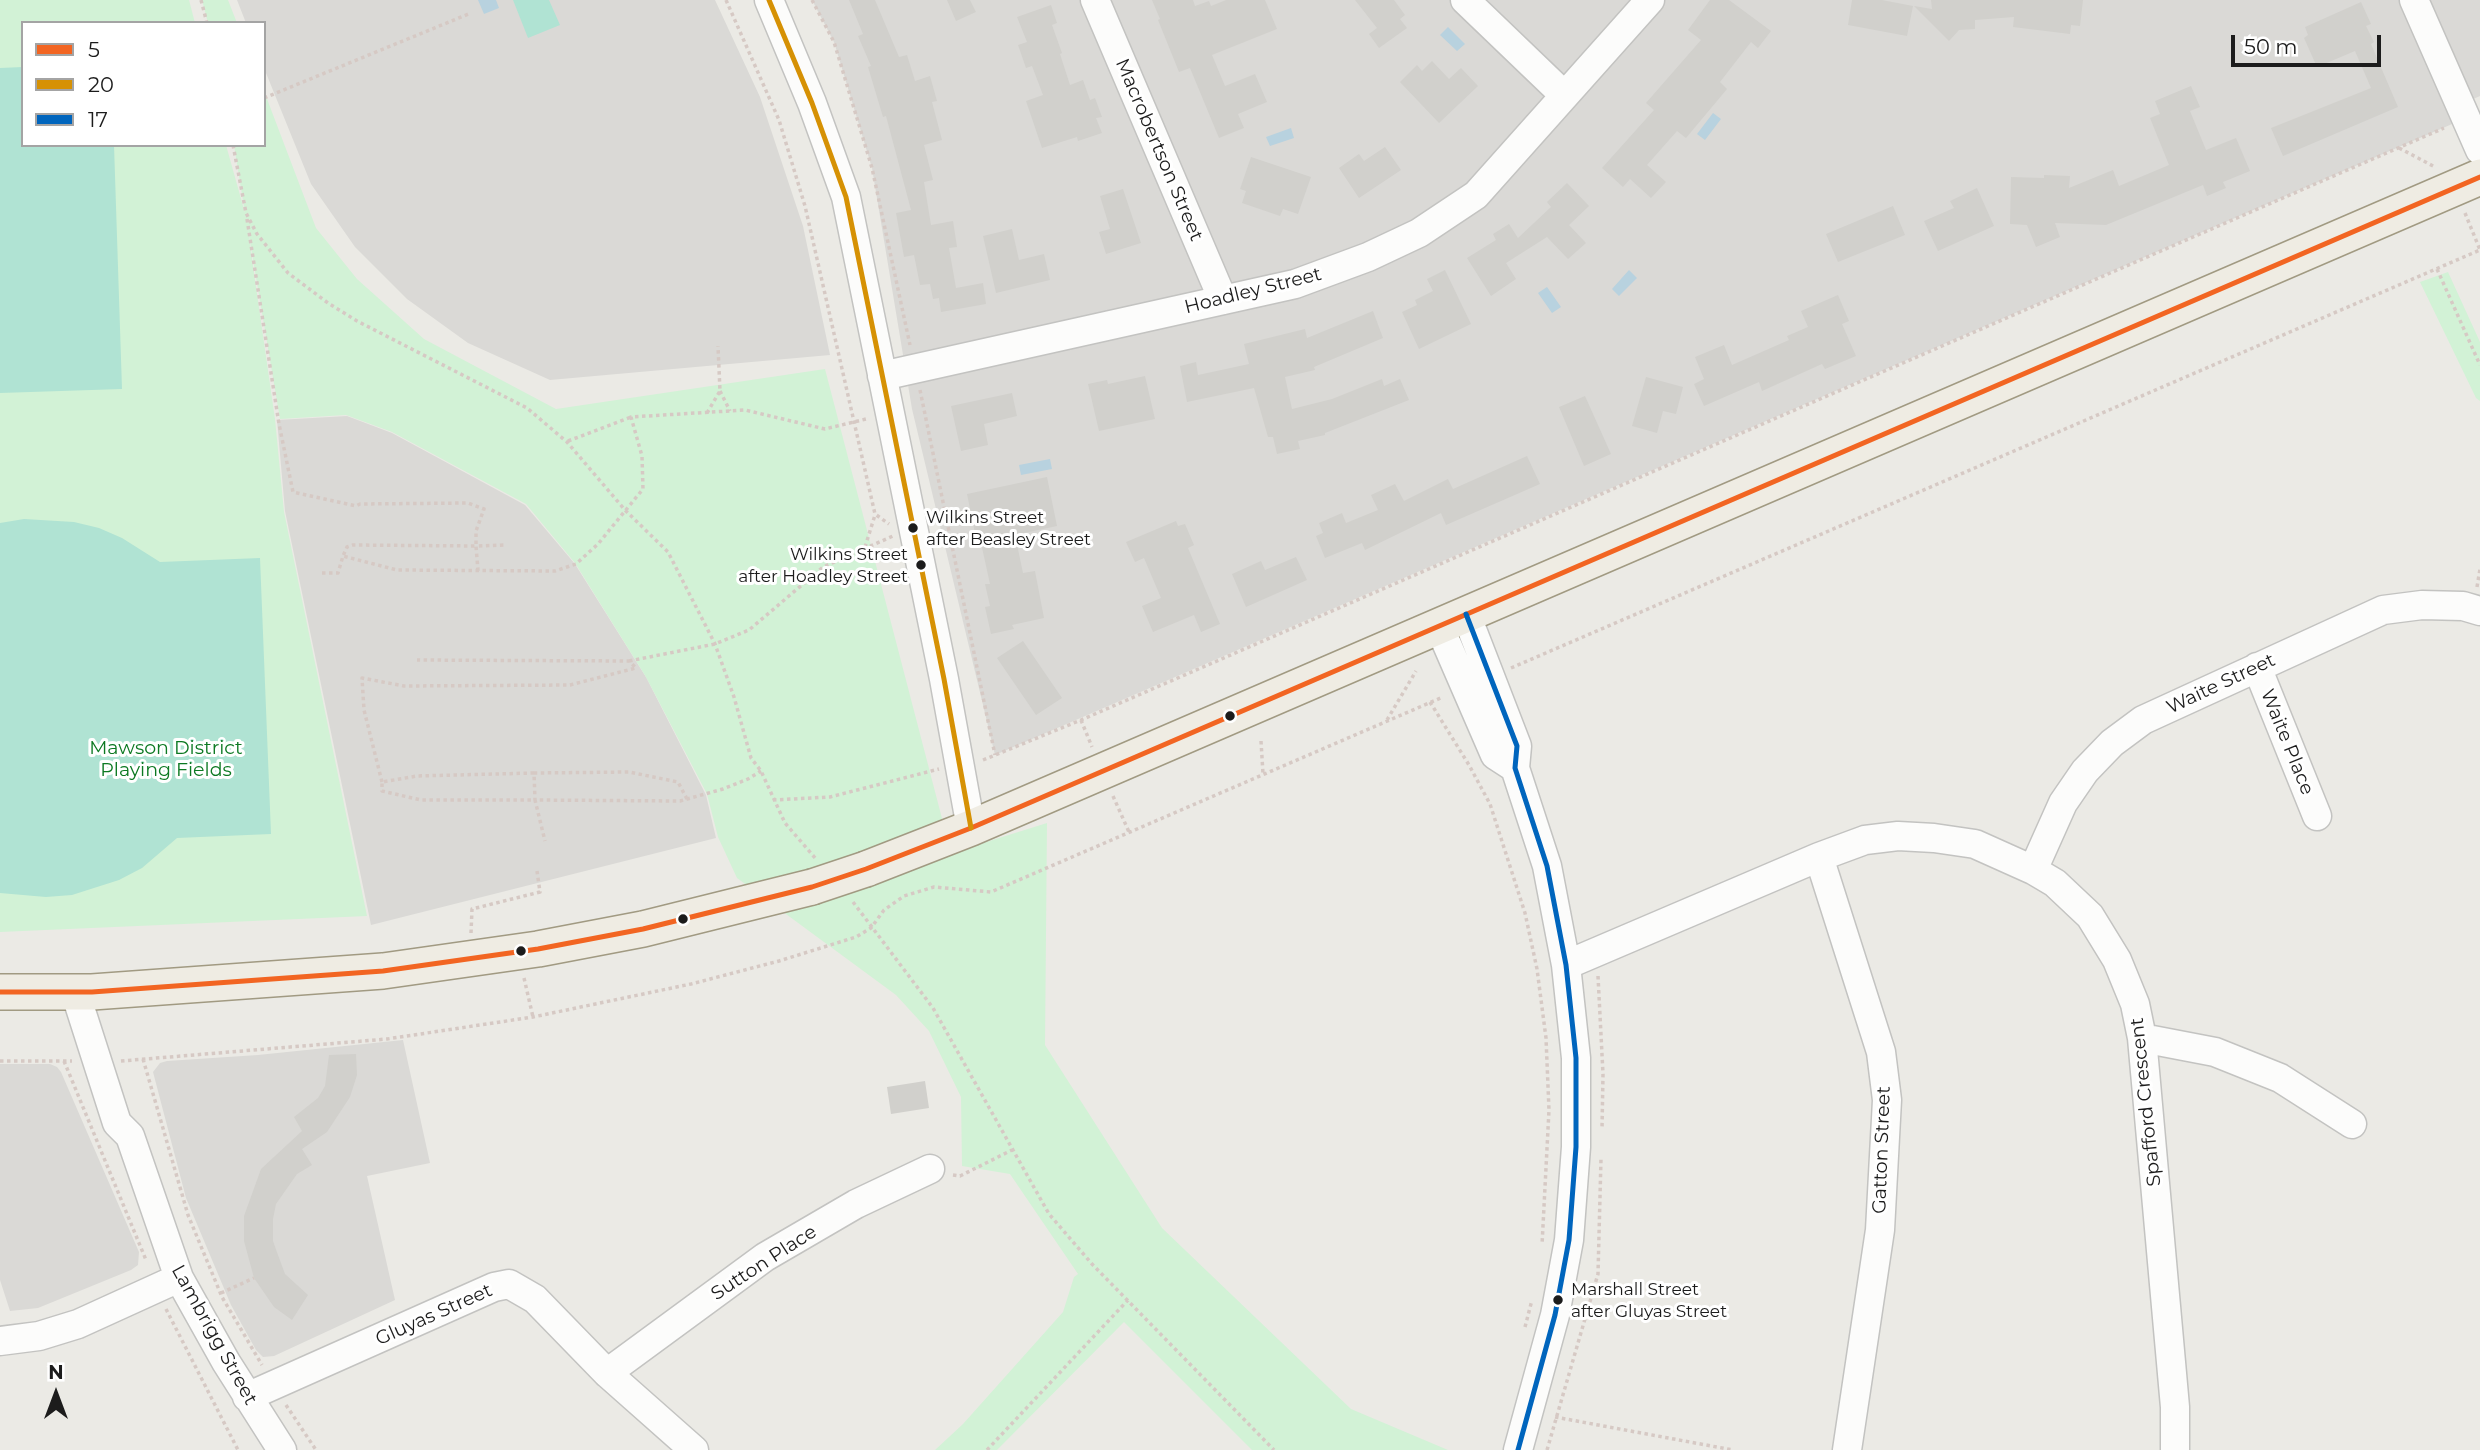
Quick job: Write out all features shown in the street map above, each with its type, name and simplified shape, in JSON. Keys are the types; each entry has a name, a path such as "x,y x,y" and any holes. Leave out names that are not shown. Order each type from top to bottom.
{"main road":[{"path":"0,992 84,992 383,971 537,949 643,929 817,876 866,869 971,828 2480,177"}],"street":[{"path":"769,0 812,103 846,197 971,828"},
{"name":"Macrobertson Street","path":"1095,0 1223,300"},
{"path":"1465,0 1564,94"},
{"name":"Hoadley Street","path":"882,376 1295,284 1368,257 1419,233 1476,195 1650,0"},
{"path":"2414,0 2480,150"},
{"name":"Waite Street","path":"2033,870 2063,803 2085,771 2112,743 2143,720 2383,610 2422,605 2463,606 2480,611"},
{"path":"1453,620 1478,682 1495,755 1516,768 1547,866 1566,965 1576,1058 1576,1147 1569,1240 1555,1315 1518,1450"},
{"name":"Waite Place","path":"2257,667 2317,816"},
{"name":"Spafford Crescent","path":"1566,965 1865,840 1898,836 1975,844 2055,883 2090,916 2117,960 2135,1004 2142,1038 2175,1406 2175,1450"},
{"name":"Gatton Street","path":"1819,857 1881,1052 1887,1100 1880,1230 1847,1450"},
{"name":"Lambrigg Street","path":"84,992 105,1061 132,1120 130,1136 179,1278 247,1396 282,1450"},
{"path":"2142,1038 2215,1052 2280,1078 2352,1124"},
{"name":"Sutton Place","path":"607,1373 765,1257 856,1204 930,1170"},
{"path":"0,1341 39,1336 74,1326 179,1278"},
{"name":"Gluyas Street","path":"247,1396 494,1287 509,1284 535,1299 607,1373 694,1450"}],"path":[{"path":"201,0 206,21"},
{"path":"726,0 779,120 805,206 875,514 865,547"},
{"path":"266,98 471,13"},
{"path":"773,800 830,797 915,774 960,769 1107,709 2466,118"},
{"path":"234,147 279,424 293,492 356,506 468,503 484,509 476,531 478,571"},
{"path":"246,213 257,233 288,273 308,290 358,321 520,404 567,442 625,510 668,552 715,644 734,697 751,758 817,876"},
{"path":"0,1061 144,1059 387,1040 533,1017 691,984 856,937 871,928 884,910 904,896 934,887 991,891 2480,250"},
{"path":"2437,269 2480,365"},
{"path":"718,346 720,391 730,411"},
{"path":"707,413 720,391"},
{"path":"567,442 631,417 745,410 825,429 912,409 925,415"},
{"path":"343,556 397,570 555,571 576,564 598,544 643,489 642,456 631,417"},
{"path":"417,660 629,661 715,644 749,630 823,567 895,536 893,527 875,514"},
{"path":"322,573 338,573 347,547 353,545 505,545"},
{"path":"629,661 636,668 570,685 404,686 362,678 364,710 382,791 422,800 680,802 736,784 761,772"},
{"path":"1385,722 1416,671"},
{"path":"1430,702 1490,804 1525,913 1537,969 1546,1038 1549,1110 1544,1232 1540,1255"},
{"path":"1261,741 1263,775"},
{"path":"382,782 417,776 629,772 678,782 687,799"},
{"path":"534,774 535,800 545,841"},
{"path":"852,901 933,1008 1049,1214 1092,1264 1274,1450"},
{"path":"144,1059 188,1215 222,1297 302,1433 316,1450"},
{"path":"930,1170 960,1177 1012,1150"},
{"path":"1522,1337 1535,1289"},
{"path":"987,1450 1128,1300"},
{"path":"1528,1413 1733,1450"}],"shaded area":[{"path":"237,0 715,0 760,97 803,226 830,355 550,380 468,343 407,299 355,247 311,184 266,73 266,21 245,21"},
{"path":"812,0 2421,0 2466,118 995,755 912,409 872,168 834,42"},
{"path":"2429,0 2480,0 2480,96 2471,100"},
{"path":"347,416 392,433 525,505 575,564 646,677 706,795 716,838 371,925 285,511 277,420"},
{"path":"403,1040 430,1163 367,1176 395,1300 274,1356 263,1357 256,1350 231,1305 186,1198 153,1072 160,1063 167,1061"},
{"path":"0,1064 50,1064 61,1072 139,1252 138,1265 131,1270 38,1308 10,1311 0,1280"}],"green space":[{"name":"Mawson District Playing Fields","path":"0,0 189,0 194,21 21,21 21,147 227,147 245,213 234,147 266,147 266,96 316,228 357,279 424,339 556,409 825,369 951,853 1047,823 1045,1045 1162,1228 1351,1409 1448,1450 1252,1450 1124,1322 997,1450 935,1450 963,1424 1063,1312 1074,1277 1078,1274 1010,1174 962,1166 961,1097 929,1031 896,995 737,878 718,837 707,794 646,677 575,563 526,504 392,432 346,415 280,419 247,224 275,419 284,512 367,916 0,932"},
{"path":"202,0 228,0 236,21 207,21"},
{"path":"513,0 549,0 560,25 528,38"},
{"path":"21,67 21,147 114,147 122,389 0,393 0,68"},
{"path":"2448,272 2480,342 2480,401 2476,398 2420,282"},
{"name":"Mawson District Playing Fields","path":"24,519 74,522 99,528 122,538 160,562 260,558 271,834 177,838 142,868 119,880 72,895 46,897 0,893 0,523"}],"water":[{"path":"478,0 496,0 499,8 484,14"},
{"path":"1448,27 1465,44 1457,51 1440,35"},
{"path":"1713,113 1721,119 1705,140 1697,134"},
{"path":"1291,128 1294,138 1270,146 1266,137"},
{"path":"1629,270 1637,278 1619,296 1612,289"},
{"path":"1547,287 1561,307 1552,313 1538,293"},
{"path":"1050,459 1052,469 1021,475 1019,465"}],"building":[{"path":"849,0 875,0 899,57 907,55 915,81 930,76 937,101 932,102 942,140 924,145 933,180 924,182 931,225 953,221 957,247 949,248 956,288 983,283 986,304 941,312 939,298 933,299 930,284 920,285 914,255 904,257 896,213 911,210 886,116 883,117 868,67 871,66 858,36 863,34"},
{"path":"947,0 970,0 976,12 956,21"},
{"path":"1152,0 1193,0 1195,6 1209,1 1211,6 1226,0 1265,0 1277,29 1212,55 1225,86 1255,74 1267,102 1238,114 1244,128 1219,138 1190,68 1179,72"},
{"path":"1355,0 1394,0 1405,15 1400,19 1407,28 1379,48 1369,34 1377,28"},
{"path":"1710,0 1729,0 1771,31 1758,48 1751,42 1720,82 1727,89 1686,138 1677,131 1647,165 1666,182 1651,198 1630,179 1623,187 1602,168 1654,110 1646,103 1701,40 1688,30"},
{"path":"1852,0 1882,0 1913,6 1907,36 1848,25"},
{"path":"1931,0 2083,0 2080,26 2071,25 2070,34 2013,27 2014,17 1975,20 1975,29 1959,30 1949,41 1914,6 1932,9"},
{"path":"2361,2 2371,24 2366,26 2374,42 2371,44 2398,107 2283,156 2271,128 2371,88 2355,51 2317,67 2304,38 2308,35 2305,27"},
{"path":"1051,5 1057,23 1052,25 1070,85 1083,80 1090,100 1095,98 1102,117 1096,118 1102,133 1078,141 1077,137 1042,148 1026,101 1043,95 1032,66 1026,68 1018,45 1027,42 1017,17"},
{"path":"1432,61 1449,79 1461,68 1478,86 1439,123 1400,82 1417,65 1422,71"},
{"path":"2191,86 2200,107 2190,111 2206,150 2236,138 2250,171 2223,182 2226,188 2207,196 2203,185 2106,225 2055,223 2060,237 2036,247 2027,225 2010,224 2011,177 2070,176 2069,188 2113,170 2119,186 2169,165 2150,118 2160,114 2155,101"},
{"path":"1385,147 1401,170 1359,198 1339,168 1359,154 1364,161"},
{"path":"1251,157 1311,177 1298,214 1283,209 1280,216 1242,203 1246,191 1240,189"},
{"path":"1567,183 1589,206 1569,225 1586,243 1568,259 1547,237 1506,263 1516,279 1491,296 1467,258 1496,240 1493,234 1509,224 1518,238 1551,207 1547,202"},
{"path":"1977,188 1994,226 1938,251 1924,221 1954,208 1950,201"},
{"path":"1123,189 1141,243 1106,254 1099,232 1110,229 1100,196"},
{"path":"1893,206 1905,235 1838,262 1826,234"},
{"path":"1012,229 1019,260 1044,254 1050,280 996,293 983,236"},
{"path":"1445,270 1471,324 1419,349 1402,312 1417,305 1415,300 1433,291 1427,279"},
{"path":"1838,295 1849,321 1842,324 1856,356 1825,369 1822,364 1762,391 1759,382 1704,406 1694,384 1704,379 1695,357 1724,345 1732,365 1789,340 1787,336 1808,327 1801,311"},
{"path":"1373,311 1383,338 1314,367 1315,370 1285,377 1292,409 1332,399 1382,379 1384,386 1400,379 1409,400 1325,435 1298,441 1300,449 1277,454 1273,437 1268,437 1254,388 1187,402 1180,366 1196,362 1198,375 1249,364 1244,344 1305,329 1307,338"},
{"path":"1145,376 1155,419 1099,431 1088,384 1107,380 1108,384"},
{"path":"1646,377 1683,387 1676,414 1663,411 1657,433 1632,426"},
{"path":"1012,393 1017,416 984,424 988,445 961,451 951,406"},
{"path":"1585,396 1611,454 1584,466 1559,407"},
{"path":"1527,456 1540,484 1446,525 1441,513 1365,550 1362,543 1325,558 1316,536 1323,533 1319,523 1342,513 1346,523 1378,510 1371,495 1395,484 1404,501 1448,479 1453,489"},
{"path":"1047,477 1057,526 1015,535 1023,573 1035,571 1044,618 1012,625 1014,629 991,634 985,607 990,606 985,584 990,584 981,543 977,543 967,494"},
{"path":"1176,521 1178,526 1185,524 1194,545 1188,548 1220,624 1201,632 1194,615 1153,632 1142,606 1161,598 1144,558 1135,562 1126,542"},
{"path":"1296,557 1307,580 1246,607 1232,574 1261,561 1265,570"},
{"path":"1023,641 1062,698 1036,715 997,658"},
{"path":"356,1054 357,1075 350,1097 327,1132 302,1149 312,1165 297,1174 276,1204 273,1241 285,1274 308,1295 292,1320 274,1307 254,1278 244,1241 244,1216 261,1169 302,1131 294,1117 318,1098 325,1086 329,1055"},
{"path":"925,1081 929,1108 891,1114 887,1087"}],"transit line":[{"name":"20","path":"769,0 812,103 846,197 944,679 971,828"},
{"name":"5","path":"0,992 92,992 383,971 538,949 643,929 812,887 971,828 2480,177"},
{"name":"17","path":"1466,614 1517,746 1515,768 1547,866 1566,965 1576,1058 1576,1147 1569,1240 1555,1315 1518,1450"}],"place":[{"name":"Wilkins Street after Beasley Street","path":"913,528"},
{"name":"Wilkins Street after Hoadley Street","path":"921,565"},
{"name":"Marshall Street after Gluyas Street","path":"1558,1300"}]}
